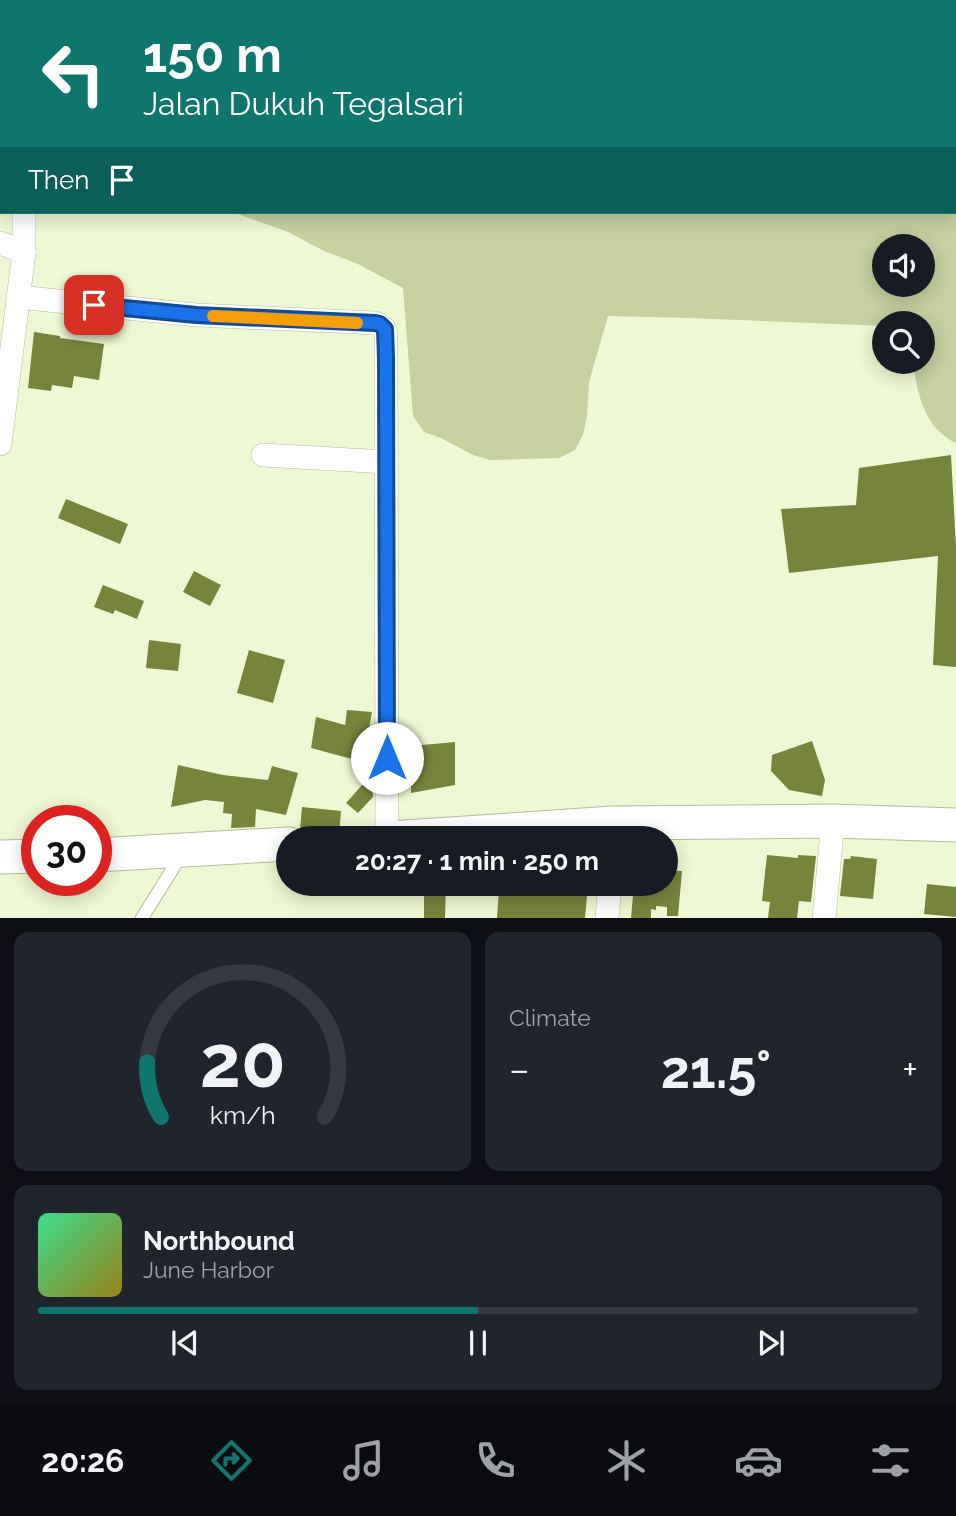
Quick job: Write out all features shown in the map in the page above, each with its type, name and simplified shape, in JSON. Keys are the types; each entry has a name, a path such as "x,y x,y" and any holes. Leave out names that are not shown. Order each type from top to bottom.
{"main road":[{"path":"678,828 833,821 956,825"},
{"path":"112,854 276,845"},
{"path":"0,857 21,856"}],"street":[{"path":"0,444 24,252 24,214"},
{"path":"0,243 24,252"},
{"path":"18,297 196,315 380,324 385,329 388,826"},
{"path":"263,455 386,462"},
{"path":"824,918 833,821"},
{"path":"607,918 609,896"}],"lane":[{"path":"142,918 184,850"}],"green space":[{"path":"238,214 956,214 956,443 945,437 930,420 920,398 915,374 935,374 935,311 872,311 872,326 608,316 589,382 583,435 575,450 559,458 490,460 473,455 424,432 413,416 403,288 358,264 324,251 288,232"}],"building":[{"path":"34,332 104,344 99,380 74,376 72,388 52,385 51,391 28,388"},
{"path":"951,455 956,546 956,667 933,665 938,556 789,573 781,509 856,505 859,468"},
{"path":"66,499 128,524 120,544 58,518"},
{"path":"194,571 221,585 210,606 183,592"},
{"path":"103,585 144,601 137,619 115,610 113,614 94,607"},
{"path":"149,640 181,644 178,671 146,668"},
{"path":"249,650 285,660 273,703 237,693"},
{"path":"347,710 372,712 363,762 311,748 316,717 345,725"},
{"path":"812,741 825,780 822,796 789,790 771,771 772,755"},
{"path":"455,742 455,785 411,793 411,746"},
{"path":"178,765 223,775 268,780 272,766 298,773 286,815 256,809 255,827 231,828 232,814 223,813 224,802 205,800 171,807"},
{"path":"363,784 373,793 373,797 358,813 346,803"},
{"path":"302,807 341,811 340,826 300,826"},
{"path":"767,855 798,858 798,855 816,856 811,902 799,901 797,918 768,918 770,902 762,901"},
{"path":"851,856 877,859 873,899 840,896 844,859 850,859"},
{"path":"678,871 682,871 678,916 667,916 667,907 656,906 656,910 651,909 651,918 631,918 633,896 678,896"},
{"path":"927,884 956,887 956,917 924,914"},
{"path":"424,896 446,896 445,918 424,918"},
{"path":"499,896 587,896 585,918 497,918"}],"slow traffic":[{"path":"213,316 357,323"}],"route":[{"path":"94,305 196,315 375,323 385,329 387,758"}]}
